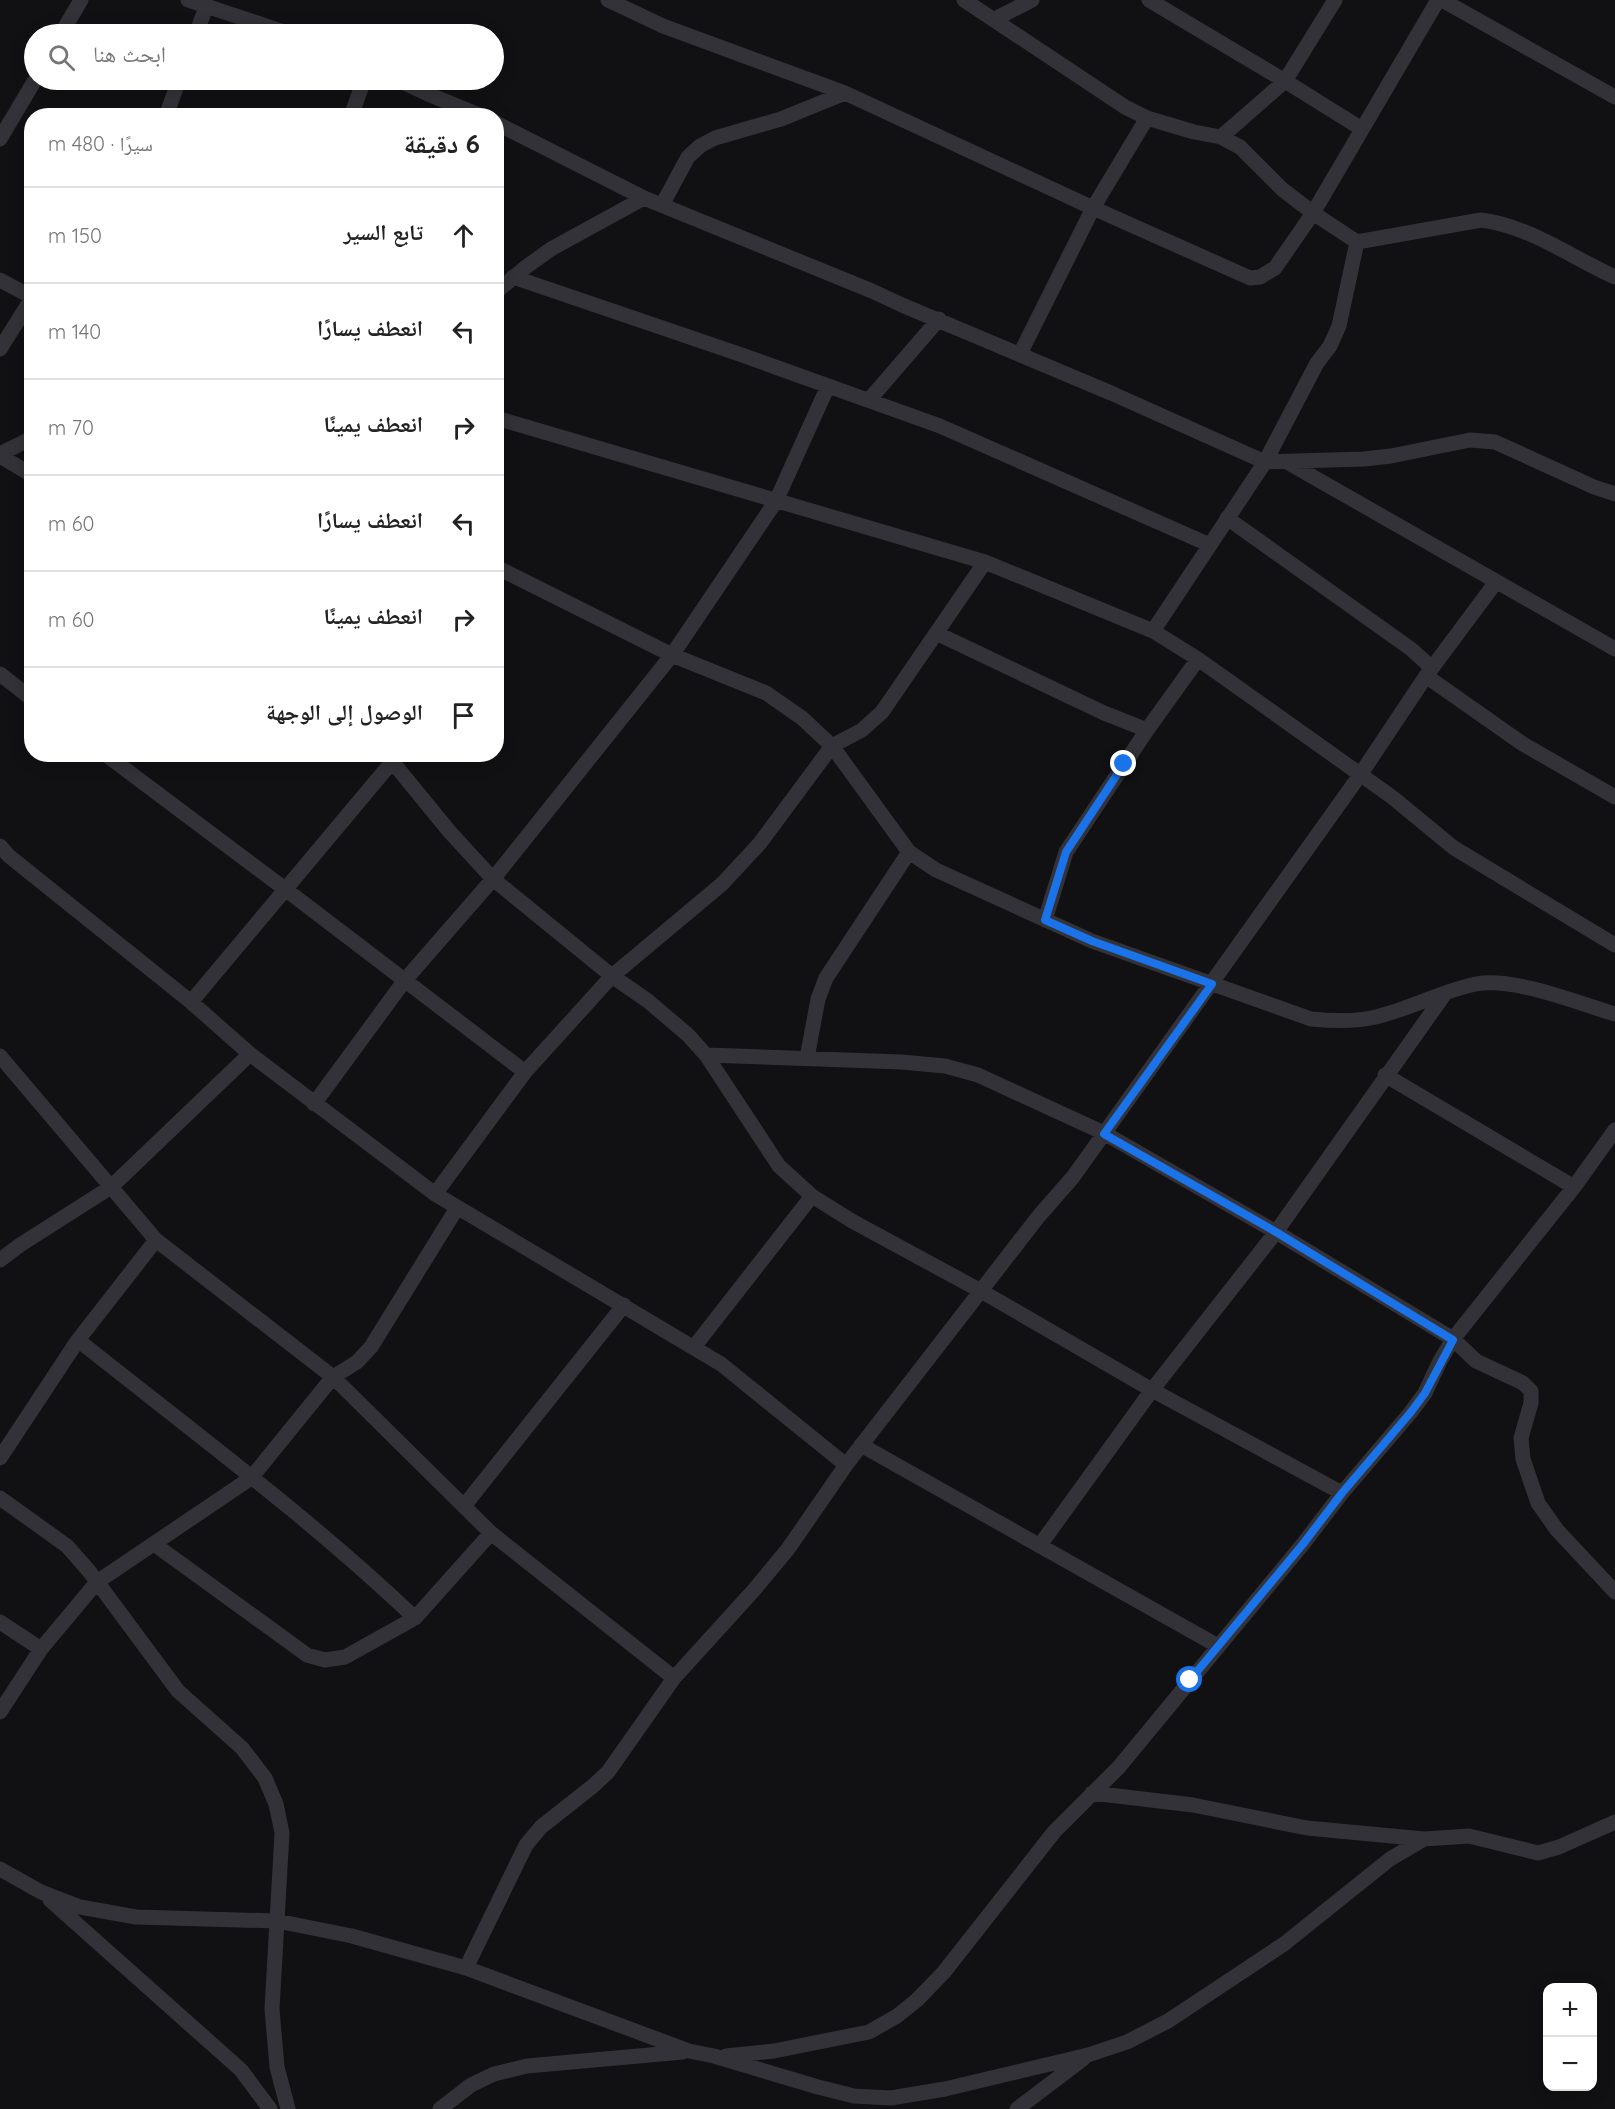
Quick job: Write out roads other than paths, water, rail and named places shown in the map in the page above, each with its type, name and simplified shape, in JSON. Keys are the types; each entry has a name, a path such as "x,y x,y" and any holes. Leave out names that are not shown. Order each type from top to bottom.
{"street":[{"path":"67,24 81,0"},
{"path":"188,0 259,24"},
{"path":"608,0 663,26 845,93 1250,278 1260,277 1275,268 1312,213 1440,0 1615,97"},
{"path":"964,0 1125,107 1147,118 1194,132 1221,137 1240,147 1274,182 1312,213 1357,242 1481,220 1497,222 1526,232 1615,277"},
{"path":"995,19 1032,0"},
{"path":"1149,0 1362,129"},
{"path":"1221,137 1285,81 1335,0"},
{"path":"200,24 206,7"},
{"path":"0,139 29,90"},
{"path":"169,108 175,90"},
{"path":"354,108 360,90"},
{"path":"419,90 462,108"},
{"path":"662,205 688,156 700,146 715,138 781,119 845,93"},
{"path":"1020,354 1093,208 1147,118"},
{"path":"504,127 644,198 939,319 1265,462 1364,459 1391,456 1470,440 1495,442 1594,487 1615,494"},
{"path":"504,284 552,249 644,198"},
{"path":"1153,631 1265,462 1317,363 1330,346 1339,326 1357,242"},
{"path":"513,277 940,426 1210,545"},
{"path":"0,280 24,294"},
{"path":"0,349 24,311"},
{"path":"869,400 939,319"},
{"path":"314,1104 405,980 493,879 672,656 776,501 828,386"},
{"path":"504,420 986,562 1153,631 1198,660 1392,797 1454,848 1615,945"},
{"path":"0,455 24,442"},
{"path":"0,455 24,470"},
{"path":"1287,462 1615,649"},
{"path":"1227,518 1411,649 1429,672 1524,744 1615,797"},
{"path":"435,1194 525,1072 612,976 722,884 760,843 832,746 862,730 882,712 986,562"},
{"path":"504,571 672,656 766,693 802,718 832,746 909,852 936,870 1092,941 1311,1019 1341,1022 1372,1018 1477,984 1500,983 1532,989 1615,1014"},
{"path":"466,1968 526,1845 541,1827 608,1772 674,1678 789,1548 861,1445 1038,1217 1073,1177 1360,775 1429,672 1496,582"},
{"path":"936,633 1104,713 1147,730"},
{"path":"1045,920 1066,852 1147,730 1198,660"},
{"path":"0,674 24,693"},
{"path":"116,762 525,1072"},
{"path":"191,1002 386,762"},
{"path":"392,762 449,831 493,879 688,1035 706,1055 779,1166 812,1196 852,1221 981,1291 1152,1390 1342,1493"},
{"path":"0,846 9,856 191,1002 250,1054 435,1194 721,1364 846,1465"},
{"path":"807,1058 818,999 826,978 909,852"},
{"path":"1040,1545 1152,1390 1276,1232 1444,994"},
{"path":"0,1260 111,1187 250,1054"},
{"path":"706,1055 902,1062 945,1066 978,1075 1104,1134 1276,1232 1453,1340 1476,1361 1523,1383 1531,1391 1531,1403 1521,1438 1522,1459 1538,1503 1557,1530 1615,1592"},
{"path":"0,1056 156,1240 333,1377 491,1533 674,1678"},
{"path":"1385,1075 1574,1187"},
{"path":"714,2056 774,2051 869,2032 897,2016 945,1972 1054,1832 1119,1767 1418,1402 1453,1340 1574,1187 1615,1130"},
{"path":"694,1347 812,1196"},
{"path":"0,1712 41,1649 97,1582 251,1478 333,1377 357,1362 371,1347 457,1208"},
{"path":"0,1458 78,1340 156,1240"},
{"path":"464,1506 624,1305"},
{"path":"78,1340 251,1478 415,1618"},
{"path":"861,1445 1218,1646"},
{"path":"0,1498 67,1546 97,1582 178,1691 242,1749 265,1778 276,1804 282,1833 272,2009 277,2067 288,2109"},
{"path":"154,1544 307,1655 325,1660 345,1657 415,1618 491,1533"},
{"path":"0,1622 41,1649"},
{"path":"1092,1793 1193,1804 1307,1828 1424,1839 1469,1836 1538,1853 1559,1847 1615,1822"},
{"path":"0,1869 41,1892 80,1908 136,1917 277,1921 352,1936 466,1968 689,2051 854,2096 891,2098 945,2089 1088,2055 1127,2042 1168,2021 1284,1944 1390,1859 1424,1839"},
{"path":"41,1892 241,2070 270,2109"},
{"path":"440,2109 471,2085 494,2074 527,2066 689,2051"},
{"path":"1017,2109 1088,2055"}]}
